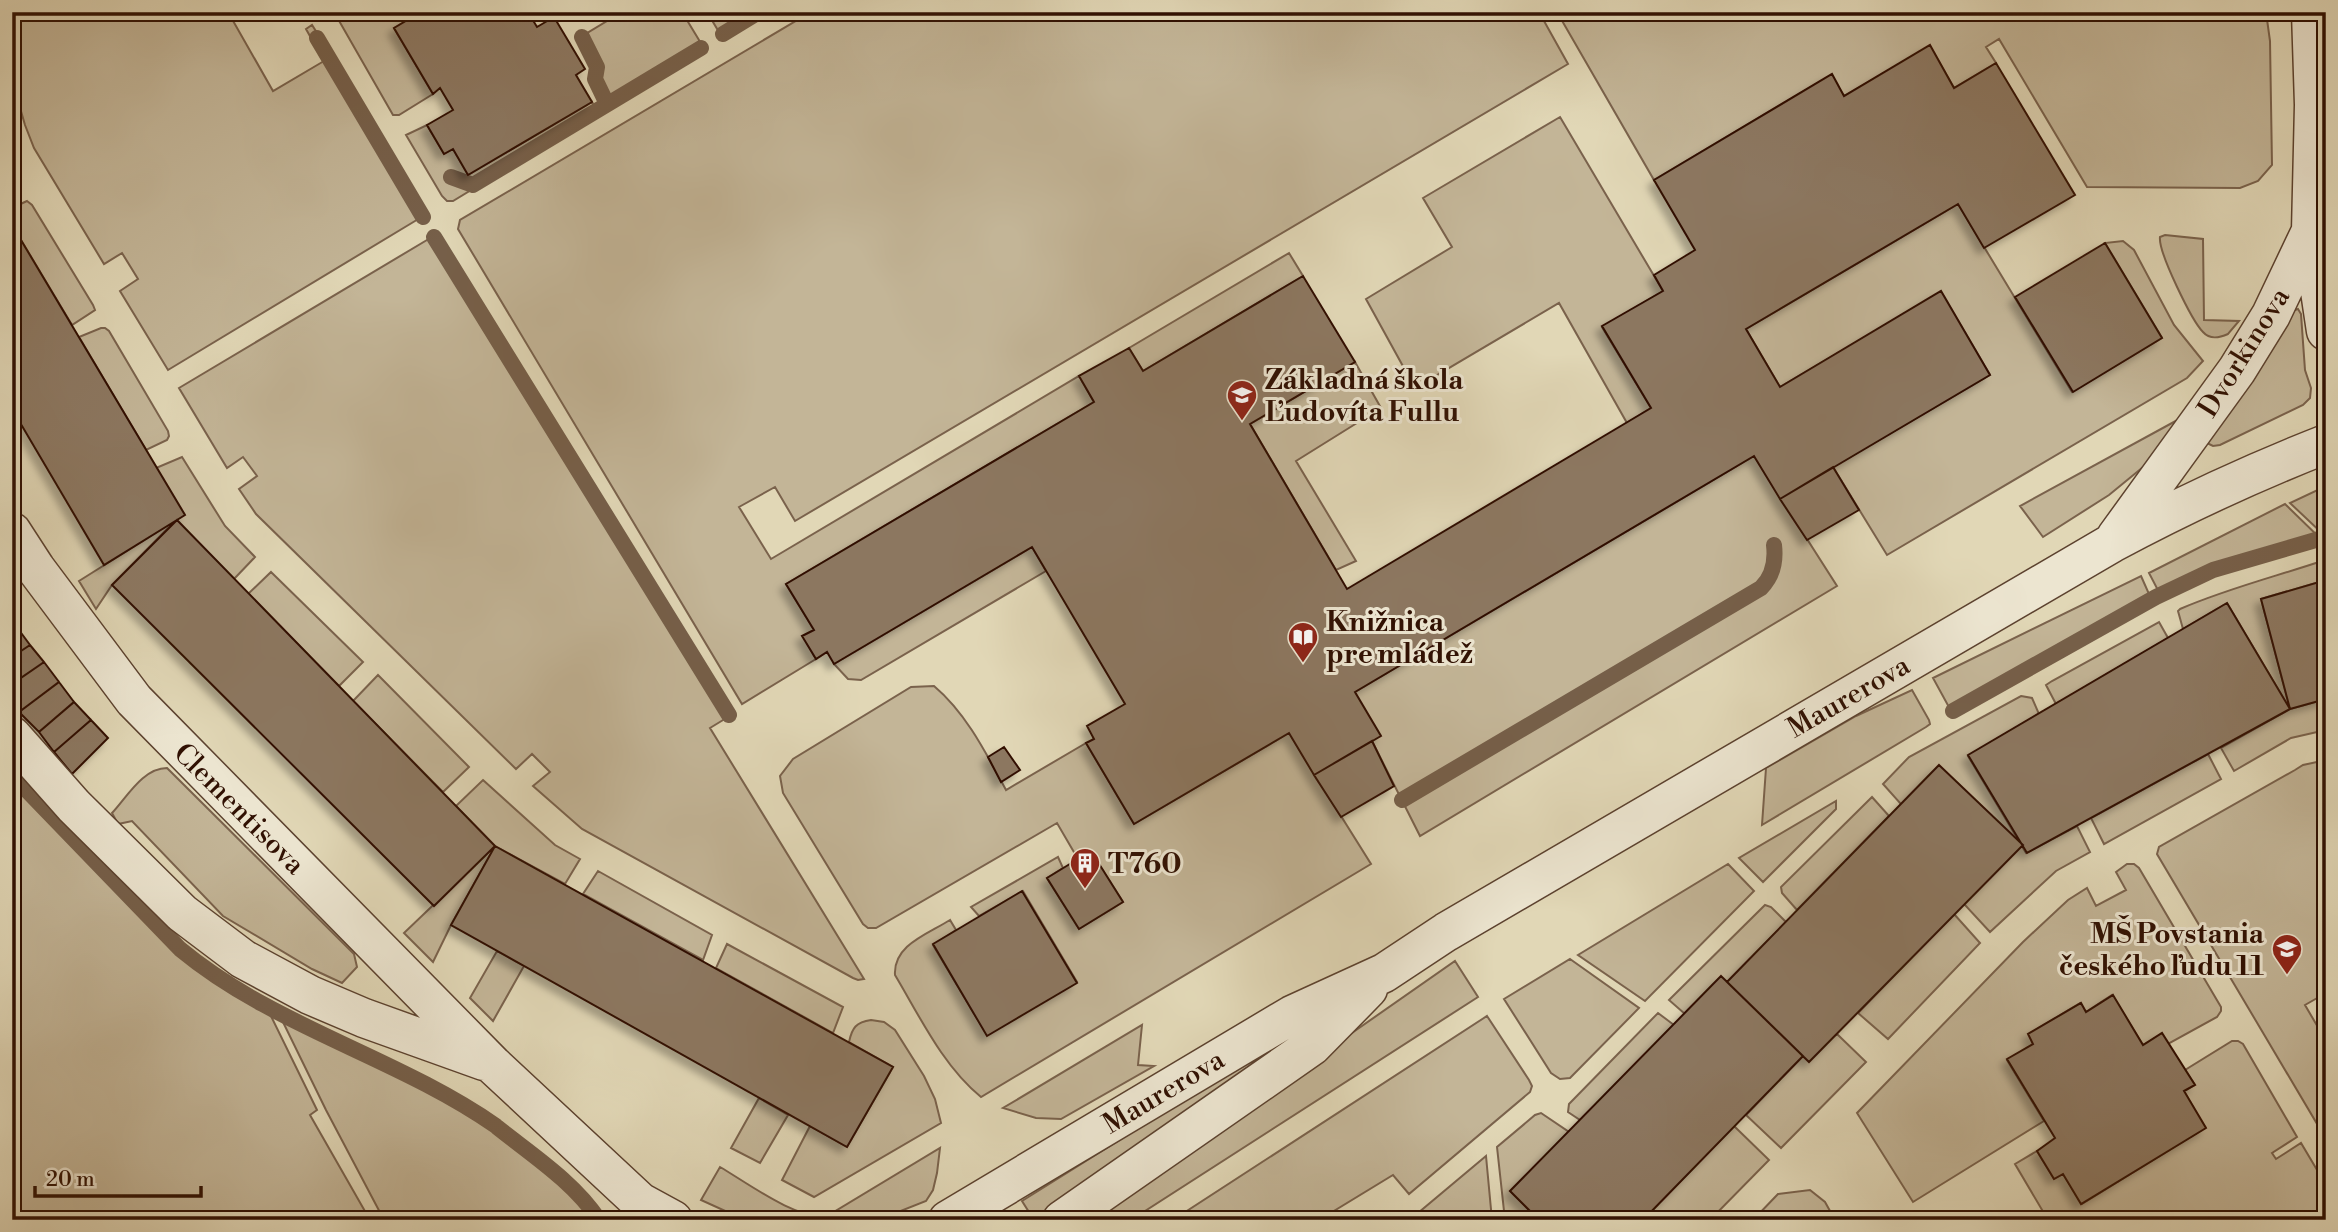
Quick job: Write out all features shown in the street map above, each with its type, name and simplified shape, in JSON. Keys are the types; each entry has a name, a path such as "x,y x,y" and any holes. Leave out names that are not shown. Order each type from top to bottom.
{"street":[{"name":"Dvorkinova","path":"2112,543 2237,370 2271,315 2311,231 2314,105 2312,12"},
{"path":"2311,231 2326,331"},
{"name":"Maurerova","path":"948,1220 1292,1015 1384,973 1506,897 2112,543 2246,477 2326,444"},
{"name":"Clementisova","path":"12,532 36,569 134,700 493,1065 643,1211 673,1220"},
{"name":"Clementisova","path":"12,736 74,806 182,913 243,959 310,995 364,1018 493,1065"},
{"name":"Maurerova","path":"1062,1220 1312,1046 1384,973"}],"shaded area":[{"path":"27,12 228,12 273,91 324,61 306,29 312,25 319,36 315,39 420,218 168,370 120,291 138,279 122,253 104,264 34,148 12,80 12,33"},
{"path":"334,12 421,12 394,28 433,94 399,115 393,115"},
{"path":"622,12 682,12 699,40 699,45 606,98 598,80 598,68 584,35"},
{"path":"707,12 752,12 719,32"},
{"path":"811,12 1539,12 1568,64 795,521 775,487 739,507 771,559 1079,376 1094,402 786,584 814,630 803,636 816,659 742,704 458,229 460,220"},
{"path":"1557,12 2266,12 2270,41 2272,165 2258,181 2240,188 2087,187 1999,39 1986,47 1996,63 1954,88 1930,46 1844,96 1831,75 1654,180"},
{"path":"592,102 598,113 453,201 447,201 442,196 406,135 427,125 444,154 453,149 468,175"},
{"path":"1560,117 1663,291 1602,327 1651,408 1627,423 1559,303 1415,388 1366,299 1452,247 1423,198"},
{"path":"27,201 32,205 95,310 72,325 12,225 12,208"},
{"path":"1958,204 2072,392 2162,338 2105,243 2123,241 2134,250 2174,325 2203,361 2187,378 1887,555 1833,467 1990,375 1941,292 1780,387 1746,329"},
{"path":"2165,235 2203,239 2204,320 2239,321 2228,334 2218,337 2206,335 2191,315 2164,257 2160,237"},
{"path":"432,237 728,717 710,728 864,979 853,978 582,829 533,786 550,772 532,754 516,769 256,514 239,489 257,476 243,457 227,468 179,388"},
{"path":"1289,253 1303,276 1143,371 1129,348"},
{"path":"2298,309 2301,314 2305,370 2311,388 2310,398 2303,405 2220,445 2207,443 2292,311"},
{"path":"101,328 109,331 168,431 167,440 146,450 79,337"},
{"path":"1355,362 1381,408 1296,461 1356,561 1336,570 1250,424"},
{"path":"2183,417 2148,463 2109,495 2043,537 2020,506"},
{"path":"1754,456 1837,586 1420,836 1372,741 1355,692"},
{"path":"182,457 225,526 255,557 234,579 176,520 184,515 156,468"},
{"path":"2326,486 2326,537 2290,503"},
{"path":"2285,504 2325,543 2216,575 2162,598 2149,573"},
{"path":"176,520 112,585 96,609 79,581"},
{"path":"1032,547 1046,571 861,680 848,679 834,664"},
{"path":"2322,561 2326,562 2326,580 2261,599 2290,709 2227,603 2183,629 2178,611 2215,595"},
{"path":"271,572 363,662 339,686 248,594"},
{"path":"2141,576 2153,603 1956,712 1950,709 1933,678"},
{"path":"2159,622 2168,638 2056,704 2046,685"},
{"path":"378,675 469,767 443,792 353,701"},
{"path":"934,686 966,721 1006,790 1086,743 1134,824 1289,733 1371,864 981,1097 967,1085 944,1056 895,975 900,956 914,941 950,920 956,930 933,945 987,1035 1077,982 1023,891 979,916 971,907 1058,857 1063,868 1047,878 1079,929 1123,902 1090,851 1078,859 1057,823 876,928 868,928 863,924 783,793 780,776 793,759 911,687"},
{"path":"1912,690 1930,724 1762,825 1766,768 1856,716"},
{"path":"2021,696 2032,698 2039,714 1968,756 2026,853 2077,826 2090,852 2056,871 1990,932 1964,904 1901,804 1883,784 1909,757"},
{"path":"2326,699 2326,730 2291,738 2234,771 2221,748 2290,709"},
{"path":"2208,754 2221,779 2104,844 2091,818"},
{"name":"MŠ Povstania českého ľudu 11","path":"2326,760 2326,993 2305,1005 2326,1041 2326,1139 2157,854 2159,847 2303,765"},
{"path":"167,768 354,954 357,967 342,983 312,969 223,916 132,821 118,824 112,813 130,792 150,773"},
{"path":"483,780 555,845 580,859 565,884 495,846 456,806"},
{"path":"12,781 181,955 209,978 269,1012 317,1110 310,1115 370,1220 12,1220"},
{"path":"1872,797 1889,816 1797,910 1782,893 1781,887"},
{"path":"1836,801 1836,809 1763,882 1739,858"},
{"path":"495,846 451,925 433,962 404,933"},
{"path":"1728,864 1754,891 1645,1001 1578,955"},
{"path":"2127,864 2134,864 2139,868 2221,1011 2217,1017 2168,1044 2162,1034 2143,1045 2112,995 2086,1012 2080,1003 2029,1034 2033,1044 2007,1060 2044,1121 1913,1202 1857,1113 2023,942 2068,900 2087,888 2096,906 2126,890 2116,872"},
{"path":"598,871 712,935 703,960 583,894"},
{"path":"1765,905 1771,907 1786,922 1727,982 1685,1014 1669,1000"},
{"path":"1954,914 1980,943 1888,1039 1858,1013"},
{"path":"727,944 843,1007 833,1033 716,968"},
{"path":"497,951 524,966 493,1021 470,998"},
{"path":"1570,959 1639,1008 1570,1078 1560,1079 1551,1073 1504,999"},
{"path":"1455,961 1478,997 1131,1220 1084,1220"},
{"path":"1340,1002 1346,1008 1038,1220 1034,1220 1022,1201"},
{"path":"1658,1013 1674,1025 1580,1120 1568,1112 1569,1104"},
{"path":"1487,1016 1529,1080 1532,1086 1530,1092 1409,1194 1393,1175 1319,1220 1173,1220"},
{"path":"281,1018 446,1098 489,1125 564,1184 594,1220 384,1220"},
{"path":"871,1020 884,1022 895,1030 924,1076 935,1099 941,1123 814,1197 782,1180 810,1126 847,1147 893,1067 849,1042 856,1027"},
{"path":"1142,1025 1138,1065 1154,1066 1061,1119 1036,1118 1003,1108"},
{"path":"1837,1034 1866,1062 1781,1148 1746,1115 1803,1056"},
{"path":"2232,1041 2243,1044 2297,1137 2272,1153 2276,1159 2301,1143 2326,1185 2326,1220 2048,1220 2015,1164 2037,1151 2054,1179 2063,1174 2082,1204 2205,1128 2184,1091 2195,1085 2185,1070"},
{"path":"759,1098 788,1115 760,1163 731,1148"},
{"path":"1541,1113 1569,1132 1510,1191 1539,1220 1505,1220 1497,1147"},
{"path":"1734,1126 1769,1160 1710,1220 1643,1220"},
{"path":"940,1148 933,1190 926,1201 878,1220 745,1220 701,1200 720,1167 787,1207 815,1216 827,1216"},
{"path":"1486,1156 1492,1220 1422,1220 1418,1213"},
{"path":"1810,1190 1825,1202 1835,1220 1753,1220 1778,1194"}],"building":[{"path":"421,12 528,12 537,27 554,17 585,69 576,75 592,102 468,175 453,149 444,154 427,125 453,110 440,88 433,94 394,28"},
{"path":"1930,45 1954,88 1996,63 2075,195 1984,248 1958,204 1746,329 1780,387 1941,291 1990,375 1780,499 1754,456 1355,692 1381,736 1314,775 1289,733 1134,824 1086,743 1094,739 1087,726 1125,704 1032,547 834,664 827,652 816,659 802,636 814,630 786,584 1094,402 1079,376 1129,348 1143,371 1303,276 1355,362 1250,424 1347,589 1651,408 1602,326 1663,291 1654,275 1695,250 1654,180 1832,74 1844,96"},
{"path":"12,225 185,515 104,565 12,409"},
{"path":"2105,243 2162,338 2073,392 2015,297"},
{"path":"1833,467 1859,510 1807,540 1780,499"},
{"path":"177,520 495,846 434,906 112,585"},
{"path":"2326,580 2326,699 2290,709 2261,599"},
{"path":"2227,603 2290,709 2027,853 1968,755"},
{"path":"16,626 30,645 12,657 12,629"},
{"path":"30,645 44,662 12,684 12,657"},
{"path":"44,662 59,682 19,712 12,703 12,684"},
{"path":"59,682 74,702 39,732 19,712"},
{"path":"74,702 91,720 54,752 39,732"},
{"path":"91,720 108,738 72,774 54,752"},
{"path":"1372,741 1394,786 1341,817 1314,775"},
{"path":"1004,747 1020,770 1001,782 988,757"},
{"path":"1939,765 2023,845 1809,1062 1727,982"},
{"path":"495,846 893,1067 847,1147 451,925"},
{"name":"T760","path":"1091,851 1123,902 1079,929 1047,878"},
{"path":"1022,891 1077,983 987,1036 933,944"},
{"path":"1721,976 1803,1056 1643,1220 1539,1220 1510,1191"},
{"path":"2113,995 2143,1045 2162,1033 2195,1085 2184,1091 2206,1128 2081,1204 2063,1174 2054,1179 2037,1151 2055,1138 2007,1059 2033,1044 2028,1034 2081,1003 2086,1012"}],"waterway":[{"path":"723,34 759,12"},
{"path":"582,37 597,67 595,79 607,104"},
{"path":"317,38 423,217"},
{"path":"451,177 473,185 701,48"},
{"path":"434,237 729,715"},
{"path":"1953,711 2156,597 2213,570 2326,537"},
{"path":"1402,800 1761,588 1773,568 1774,545"},
{"path":"12,775 180,949 217,976 295,1021 418,1080 496,1126"},
{"path":"497,1127 565,1181 599,1220"}],"place":[{"name":"Základná škola Ľudovíta Fullu","path":"1242,422"},
{"name":"Knižnica pre mládež","path":"1303,664"},
{"name":"T760","path":"1085,890"},
{"name":"MŠ Povstania českého ľudu 11","path":"2287,976"}]}
